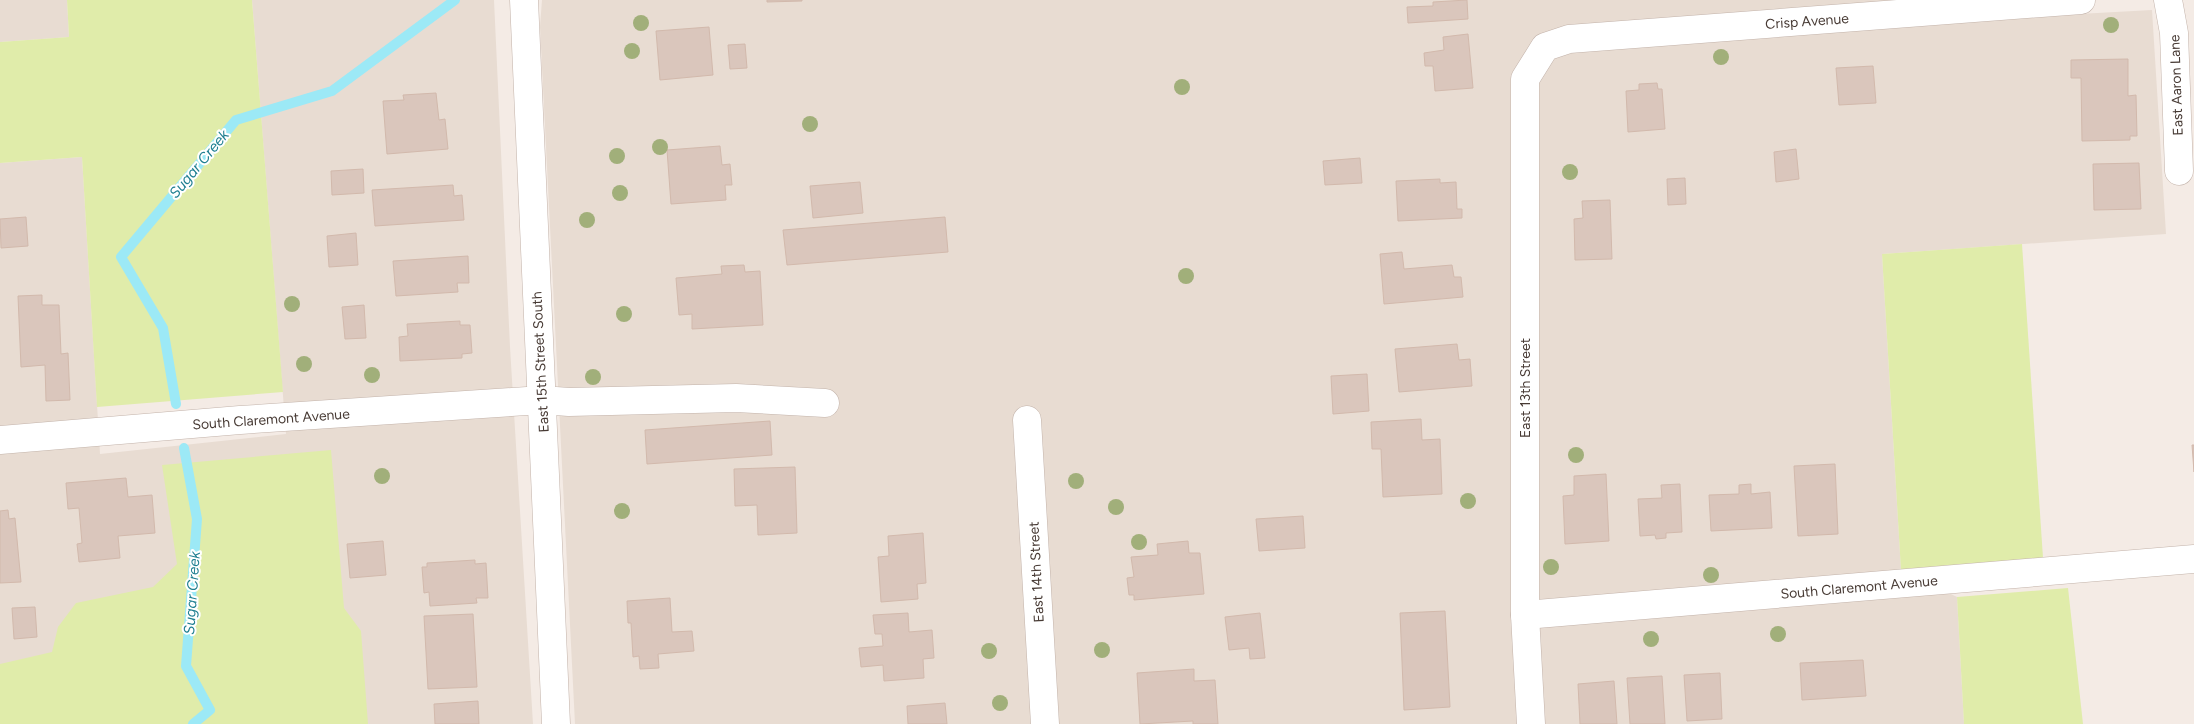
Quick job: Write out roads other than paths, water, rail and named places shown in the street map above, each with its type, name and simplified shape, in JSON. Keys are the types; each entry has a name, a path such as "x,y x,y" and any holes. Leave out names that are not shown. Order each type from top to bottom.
{"street":[{"name":"East 15th Street South","path":"524,0 556,724"},
{"name":"Crisp Avenue","path":"1539,56 1545,47 1569,39 2081,0"},
{"name":"East Aaron Lane","path":"2168,0 2174,33 2179,170"},
{"name":"East 13th Street","path":"1530,724 1525,615 1525,79 1539,56"},
{"name":"South Claremont Avenue","path":"0,440 240,420 542,400 569,402 736,398 825,403"},
{"name":"East 14th Street","path":"1027,420 1045,724"},
{"name":"South Claremont Avenue","path":"1525,615 2194,559"}],"waterway":[{"name":"Sugar Creek","path":"176,404 163,328 121,257 236,120 332,91 455,0"},
{"name":"Sugar Creek","path":"184,448 197,519 186,666 210,710 193,724"}]}
